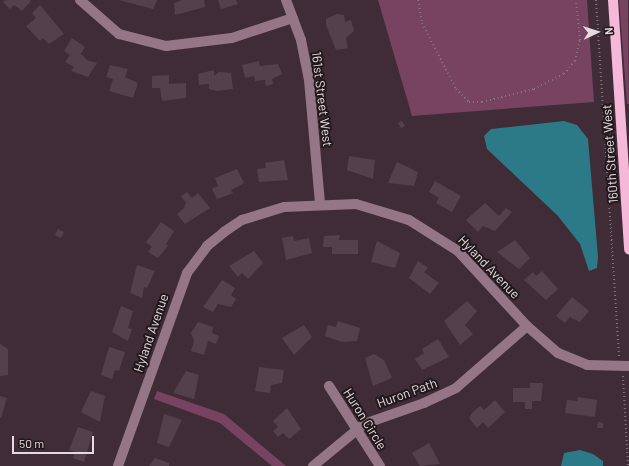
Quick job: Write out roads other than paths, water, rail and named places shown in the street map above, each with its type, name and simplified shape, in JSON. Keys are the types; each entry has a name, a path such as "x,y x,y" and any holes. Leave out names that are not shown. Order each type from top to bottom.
{"main road":[{"name":"160th Street West","path":"613,0 629,249"}],"street":[{"path":"80,0 119,34 166,46 232,38 293,18"},
{"name":"161st Street West","path":"286,0 293,18 309,80 320,203"},
{"name":"Hyland Avenue","path":"118,466 178,294 193,264 212,242 242,220 284,207 320,203 377,209 435,234 472,264 527,326 568,359 596,366 625,366"},
{"name":"Huron Path","path":"313,466 355,429 456,388 527,326"},
{"name":"Huron Circle","path":"329,386 380,466"}],"water":[{"path":"564,121 577,125 588,139 598,257 597,268 589,271 580,244 558,216 487,149 484,136 491,129"},
{"path":"580,450 593,454 603,461 603,466 561,466 564,453"}]}
